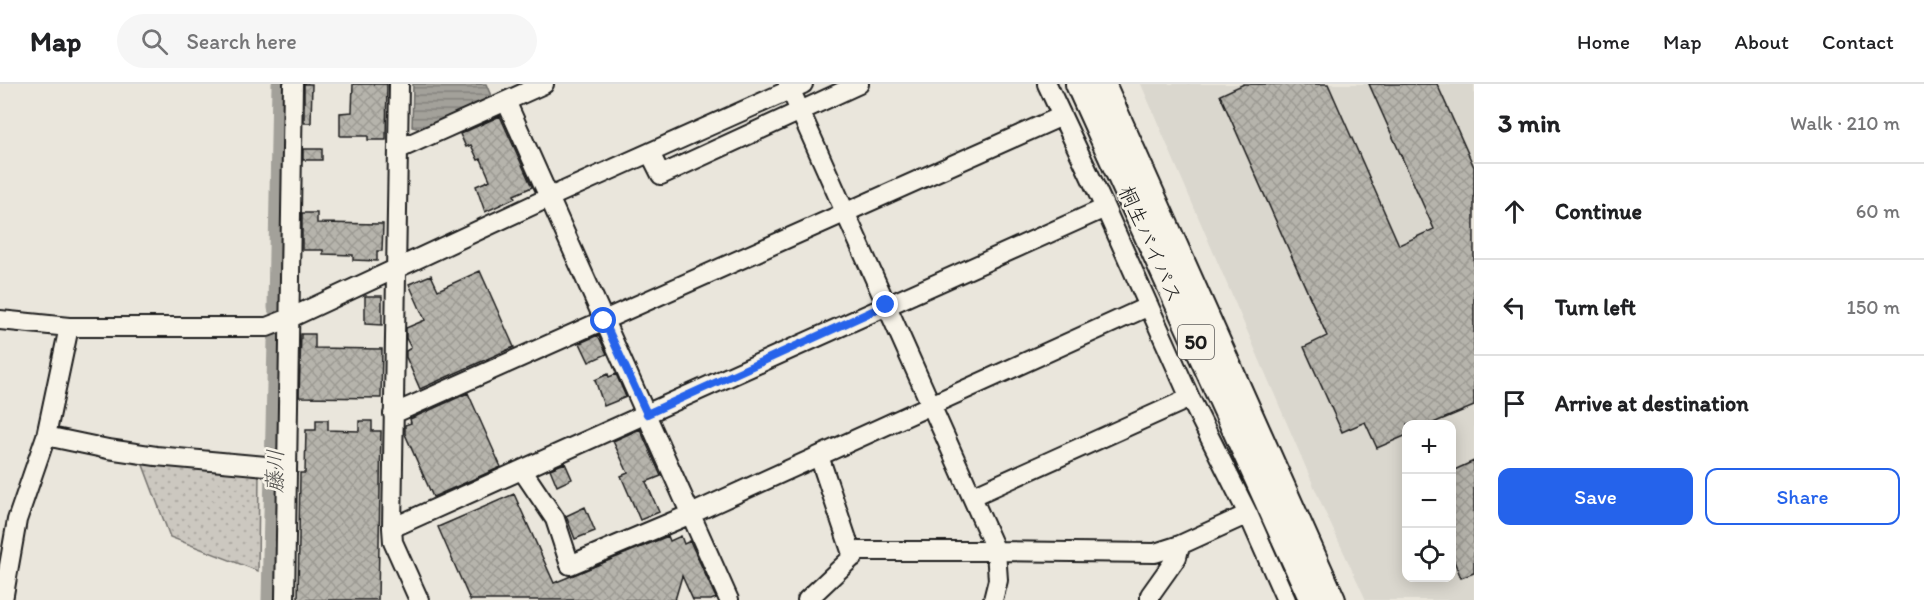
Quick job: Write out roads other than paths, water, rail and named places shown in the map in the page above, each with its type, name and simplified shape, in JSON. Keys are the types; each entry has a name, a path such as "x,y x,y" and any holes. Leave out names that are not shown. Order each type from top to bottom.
{"highway":[{"name":"桐生バイパス","path":"1079,84 1312,600"},
{"name":"桐生バイパス","path":"1102,84 1332,600"}],"street":[{"path":"285,600 293,84"},
{"path":"399,84 392,528 393,542 419,600"},
{"path":"399,149 543,84"},
{"path":"650,153 661,175 859,84"},
{"path":"1047,84 1190,398 1248,514 1286,600"},
{"path":"0,320 69,327 260,328 290,318 794,86 799,110 996,550 998,580 993,600"},
{"path":"506,101 729,600"},
{"path":"393,414 1062,116"},
{"path":"392,528 1105,208"},
{"path":"522,470 555,519 570,566 691,514 1149,306"},
{"path":"3,600 17,520 46,436 69,327"},
{"path":"973,496 1190,398"},
{"path":"46,436 156,456 266,466"},
{"path":"819,456 853,557"},
{"path":"807,600 859,551 996,550 1155,553 1180,545 1248,514"},
{"path":"1150,600 1150,595 1177,557 1180,545"}],"waterway":[{"name":"藤川","path":"278,308 282,84"},
{"name":"藤川","path":"272,600 278,341"}]}
